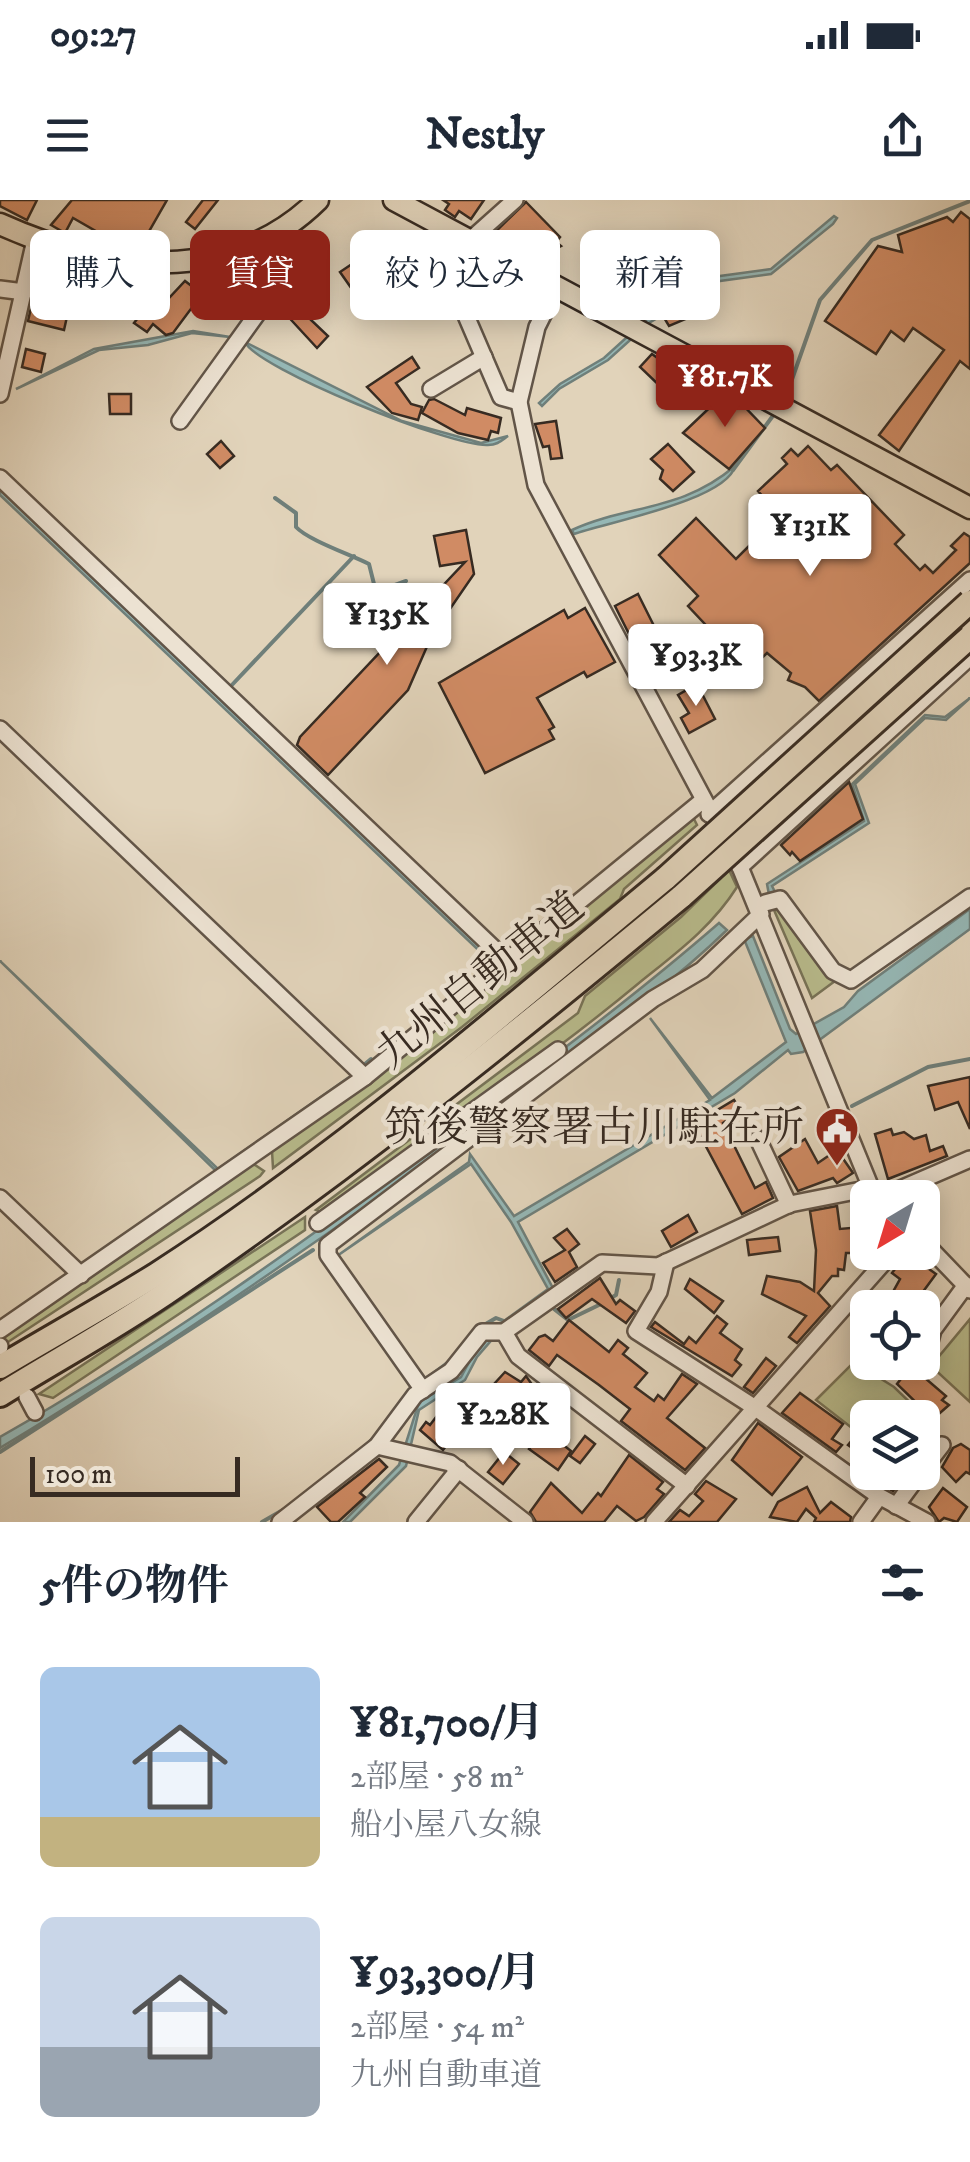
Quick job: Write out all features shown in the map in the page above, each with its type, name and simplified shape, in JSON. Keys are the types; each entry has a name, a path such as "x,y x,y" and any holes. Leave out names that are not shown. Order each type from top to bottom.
{"highway":[{"name":"九州自動車道","path":"0,1366 158,1272 674,888 970,602"},
{"name":"九州自動車道","path":"0,1395 172,1290 458,1082 674,888 970,636"}],"main road":[{"path":"280,230 318,200"},
{"path":"394,200 446,229"},
{"path":"0,224 30,238"},
{"path":"560,289 970,508"}],"street":[{"path":"481,230 514,200"},
{"path":"446,229 436,246 501,397 520,402"},
{"path":"0,394 30,264"},
{"path":"0,288 24,292"},
{"path":"180,421 253,320"},
{"path":"540,320 520,402 528,457 554,524 763,908 814,1047 873,1180"},
{"path":"432,389 484,357"},
{"path":"0,478 508,962"},
{"path":"0,1330 365,1078 706,807 970,580"},
{"path":"740,868 970,657"},
{"path":"0,729 365,1078"},
{"path":"422,1390 328,1255 328,1244 654,999 702,970 763,908 780,899 833,971 851,980 970,897"},
{"path":"318,1224 558,1050"},
{"path":"758,1139 789,1205"},
{"path":"916,1180 970,1160"},
{"path":"0,1198 81,1275"},
{"path":"280,1522 377,1446 422,1390 451,1371 482,1332 504,1332 602,1263 666,1262 789,1205 850,1198"},
{"path":"940,1259 968,1288 940,1322"},
{"path":"666,1262 659,1292 636,1331 758,1409 880,1497 926,1522"},
{"path":"654,1522 878,1270"},
{"path":"504,1332 518,1356 687,1486"},
{"path":"26,1397 35,1412"},
{"path":"377,1446 458,1469 525,1522"},
{"path":"416,1522 458,1469"},
{"path":"896,1506 908,1490"},
{"path":"862,1522 880,1497"}],"green space":[{"path":"694,819 697,825 624,889 620,899 462,1027 273,1168 272,1151 362,1088 679,825"},
{"path":"729,870 737,887 705,927 666,961 483,1102 321,1212 316,1210 578,1013 585,996 681,917"},
{"path":"774,910 781,910 835,981 812,998"},
{"path":"252,1163 264,1171 260,1176 5,1344 1,1335"},
{"path":"305,1217 305,1230 53,1398 39,1394"},
{"path":"970,1319 970,1402 940,1374 940,1355"},
{"path":"850,1366 850,1380 883,1380 907,1400 850,1400 850,1426 816,1400"}],"water":[{"path":"834,216 837,218 771,274 720,281 720,276 771,269"},
{"path":"646,320 654,320 608,360 559,389 542,406 539,403 560,384 604,358"},
{"path":"193,331 230,337 192,333 148,345 99,350 16,389 94,349"},
{"path":"245,342 402,421 481,443 508,436 491,445 467,442 398,420 317,387 257,354"},
{"path":"735,466 727,478 690,499 574,534 572,530 675,500 715,481"},
{"path":"0,489 496,961 493,964 0,495"},
{"path":"970,698 946,720 925,718 855,784 869,823 772,886 775,892 769,895 767,884 864,821 852,784 925,715 945,717"},
{"path":"970,909 970,929 803,1052 791,1054 788,1050 735,1093 518,1222 555,1292 503,1327 477,1357 465,1380 419,1410 406,1466 350,1522 343,1522 399,1465 419,1402 461,1377 474,1353 504,1321 548,1289 511,1222 471,1164 337,1256 469,1162 470,1154 514,1216 710,1100 650,1018 712,1098 786,1042 744,939 753,936 790,1029 796,1034 844,1007 858,991"},
{"path":"719,923 727,930 676,975 451,1145 196,1323 0,1448 0,1437 165,1335 378,1187 577,1038"},
{"path":"0,961 218,1169 352,1075 164,1214 216,1171"}],"building":[{"path":"0,200 37,200 27,220 0,206"},
{"path":"72,200 167,200 150,230 94,230 73,218 67,230 51,225"},
{"path":"203,200 218,200 195,229 186,222"},
{"path":"443,200 484,200 471,219 459,211 455,217 445,210 449,204"},
{"path":"526,202 553,230 497,230"},
{"path":"961,212 970,219 970,369 960,361 899,451 879,435 944,350 913,328 904,341 891,331 876,354 825,321 878,246 902,252 898,235 947,217 953,222"},
{"path":"350,265 350,286 340,272"},
{"path":"185,281 190,285 190,310 173,333 166,335 153,324 147,332 134,323 170,320 170,297"},
{"path":"30,312 30,320 66,320 64,330 28,321"},
{"path":"291,320 311,320 328,336 317,348"},
{"path":"26,349 45,354 41,372 22,367"},
{"path":"652,354 678,373 664,390 640,367"},
{"path":"412,357 419,368 396,383 411,404 422,407 418,420 392,413 367,387"},
{"path":"725,393 738,400 765,428 729,469 683,433"},
{"path":"109,394 131,394 131,414 110,414"},
{"path":"429,400 465,415 467,408 501,418 498,433 491,431 488,440 458,433 422,413"},
{"path":"556,421 562,458 551,459 549,446 543,447 535,424"},
{"path":"221,441 234,456 220,468 207,454"},
{"path":"668,444 694,472 673,491 660,479 663,470 651,459"},
{"path":"808,446 831,470 837,465 904,535 895,544 920,570 925,565 933,573 956,550 951,546 964,533 970,537 970,563 819,701 805,687 788,680 791,673 767,653 743,676 728,661 734,655 688,606 698,596 659,555 696,518 736,559 753,542 797,535 758,491 787,464 782,458 791,449 798,456"},
{"path":"466,530 474,574 432,635 408,690 328,775 297,745 300,737 465,562 440,566 434,536"},
{"path":"638,594 654,626 631,638 615,606"},
{"path":"585,608 615,662 587,677 584,672 537,698 554,727 549,730 554,739 485,773 439,683 564,610 568,618"},
{"path":"697,684 715,719 689,733 681,718 689,713 678,695"},
{"path":"849,782 863,819 800,861 792,852 790,855 781,845"},
{"path":"970,1077 970,1129 958,1102 935,1110 928,1086"},
{"path":"734,1100 741,1111 723,1123 755,1188 766,1182 773,1198 742,1214 694,1124"},
{"path":"891,1129 893,1135 904,1132 914,1139 926,1135 930,1151 943,1146 947,1156 888,1179 875,1134"},
{"path":"805,1139 818,1163 837,1150 853,1173 837,1183 833,1178 798,1191 779,1157"},
{"path":"837,1206 840,1229 850,1228 850,1253 846,1253 844,1270 838,1269 838,1276 832,1276 818,1293 830,1306 797,1343 789,1337 806,1316 762,1294 767,1276 800,1282 814,1291 816,1250 810,1211"},
{"path":"688,1215 697,1232 671,1247 662,1231"},
{"path":"567,1229 579,1244 569,1252 577,1267 555,1282 543,1263 565,1250 554,1238"},
{"path":"778,1237 780,1251 749,1255 747,1240"},
{"path":"930,1270 936,1274 924,1290 894,1290 900,1279 892,1273"},
{"path":"600,1278 616,1304 620,1300 635,1311 626,1323 592,1299 566,1318 558,1309"},
{"path":"690,1279 723,1301 714,1313 685,1289"},
{"path":"717,1316 727,1324 720,1333 742,1349 735,1360 741,1365 732,1376 651,1327 655,1322 684,1344 689,1337 696,1343"},
{"path":"569,1320 609,1352 618,1340 628,1348 623,1354 647,1373 635,1387 654,1401 658,1395 664,1400 682,1374 697,1384 667,1418 705,1448 685,1470 621,1421 630,1409 599,1385 557,1355 549,1366 529,1350 539,1337 545,1335 553,1341"},
{"path":"766,1358 776,1366 753,1393 744,1387"},
{"path":"505,1372 521,1382 526,1376 533,1386 557,1400 545,1414 506,1435 497,1446 488,1437 504,1416 484,1395"},
{"path":"900,1380 927,1380 946,1396 942,1400 949,1405 940,1413 940,1400 913,1400 897,1384"},
{"path":"800,1393 843,1424 832,1439 842,1445 836,1452 782,1413"},
{"path":"443,1408 459,1421 453,1429 457,1432 443,1450 420,1430 426,1422 430,1425"},
{"path":"758,1423 802,1457 772,1495 732,1460"},
{"path":"543,1429 571,1451 558,1470 529,1449"},
{"path":"585,1436 595,1444 580,1463 570,1456"},
{"path":"961,1444 970,1450 970,1474 966,1472 956,1482 942,1467 953,1448"},
{"path":"504,1452 519,1464 503,1484 488,1472"},
{"path":"629,1455 663,1482 657,1489 664,1494 644,1517 636,1521 617,1506 604,1522 536,1522 530,1512 551,1483 582,1513 598,1493 601,1496"},
{"path":"379,1459 387,1467 360,1493 365,1497 338,1522 331,1522 317,1507"},
{"path":"706,1481 736,1499 717,1522 669,1522 680,1510 689,1516 703,1501 695,1494"},
{"path":"807,1487 820,1513 831,1502 851,1517 850,1522 814,1522 816,1518 806,1509 797,1522 770,1517 778,1502"},
{"path":"943,1488 967,1507 957,1522 944,1518 939,1522 929,1507"}],"waterway":[{"path":"784,402 820,300 872,240 970,201"},
{"path":"733,470 775,413"},
{"path":"275,498 296,513 296,527 302,532 369,564 376,592 406,581"},
{"path":"221,678 230,687 354,556"},
{"path":"365,1064 371,1059"},
{"path":"852,1106 928,1067 970,1059"},
{"path":"0,1452 313,1250"},
{"path":"609,1299 616,1295 619,1280"},
{"path":"554,1309 568,1320 601,1304"},
{"path":"484,1325 496,1318 504,1321"},
{"path":"426,1379 450,1361"},
{"path":"362,1449 377,1435"},
{"path":"262,1522 288,1507"}],"place":[{"name":"筑後警察署古川駐在所","path":"837,1167"}]}
